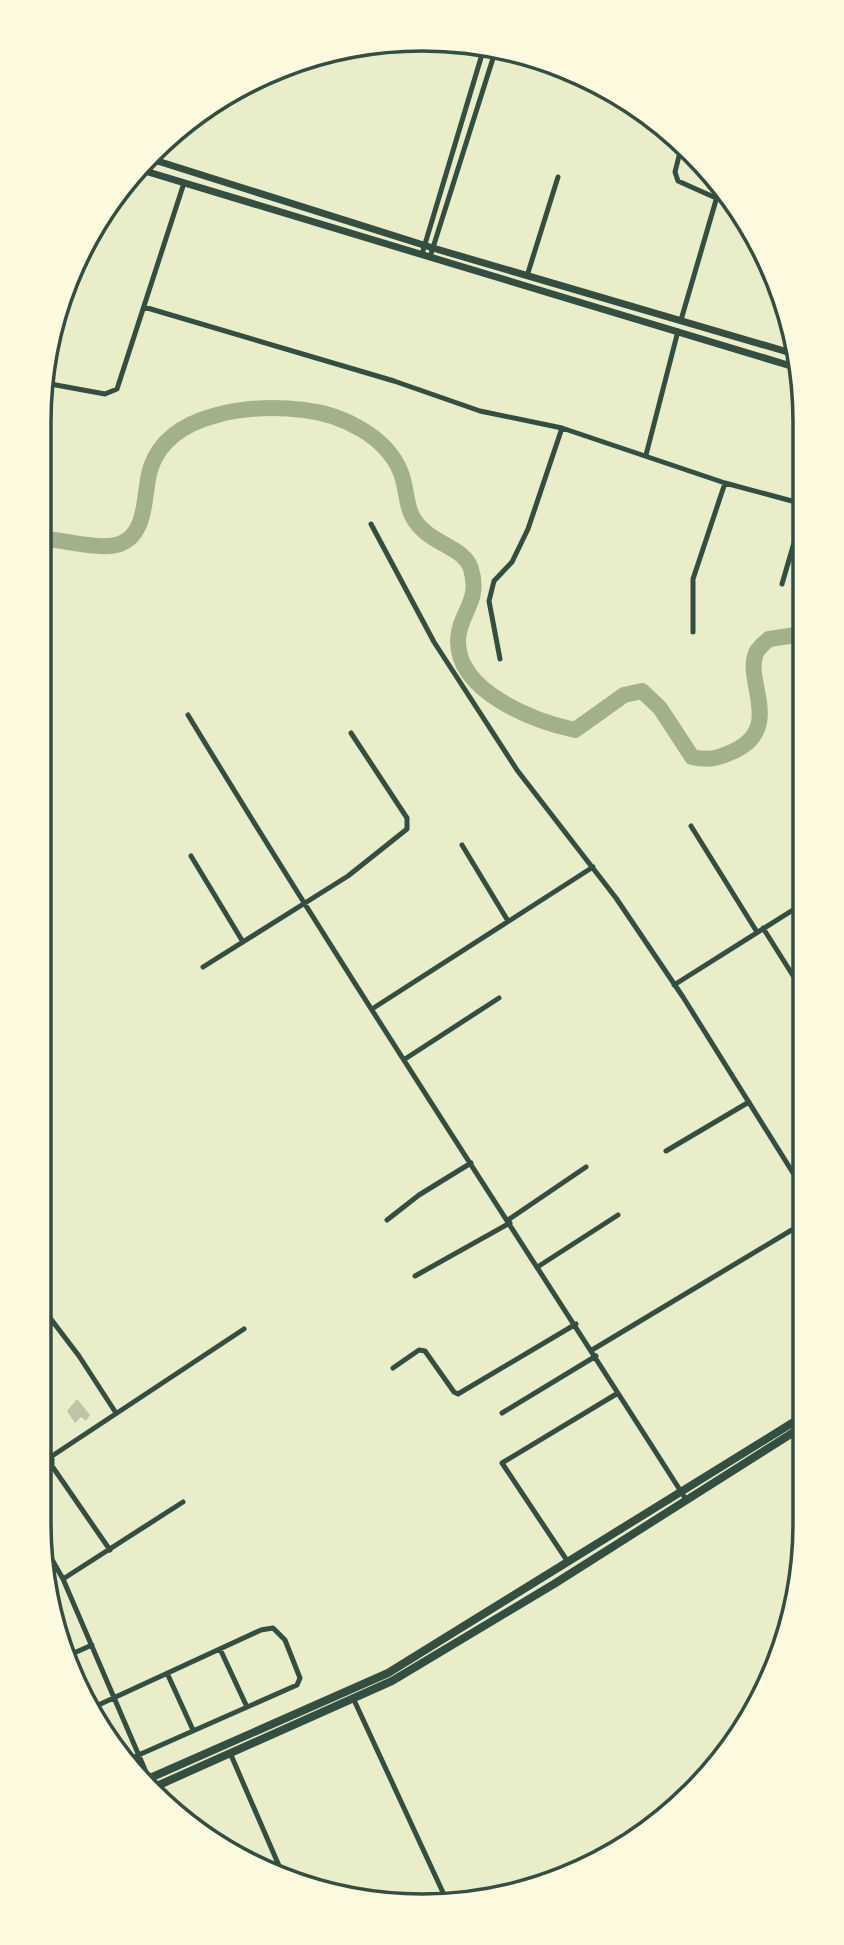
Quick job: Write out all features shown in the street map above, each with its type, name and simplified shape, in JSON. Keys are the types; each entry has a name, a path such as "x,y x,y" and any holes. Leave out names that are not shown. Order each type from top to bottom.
{"main road":[{"path":"151,1777 388,1673 569,1564 793,1423"},
{"path":"159,1786 354,1700 452,1647 793,1433"}],"street":[{"path":"422,254 482,56"},
{"path":"430,257 493,58"},
{"path":"679,154 675,172 678,181 716,198 681,320"},
{"path":"157,161 433,248 786,351"},
{"path":"148,172 788,365"},
{"path":"527,276 558,177"},
{"path":"53,384 105,394 117,389 184,183"},
{"path":"144,307 394,381 480,411 562,428 725,483 793,501"},
{"path":"646,455 678,331"},
{"path":"500,659 489,601 490,592 494,580 512,562 528,528 562,428"},
{"path":"693,632 693,579 725,483"},
{"path":"371,524 434,642 517,770 593,867 674,985 793,1174"},
{"path":"782,584 793,546"},
{"path":"188,715 303,904 539,1266 687,1501"},
{"path":"203,967 348,876 408,827 407,818 351,733"},
{"path":"691,826 793,977"},
{"path":"462,845 509,921"},
{"path":"191,856 243,942"},
{"path":"372,1009 593,867"},
{"path":"674,985 793,910"},
{"path":"405,1059 499,998"},
{"path":"666,1150 749,1102"},
{"path":"387,1220 419,1195 471,1163"},
{"path":"415,1276 509,1221 586,1167"},
{"path":"539,1266 618,1215"},
{"path":"502,1413 793,1229"},
{"path":"51,1319 116,1413"},
{"path":"393,1368 419,1350 425,1351 458,1394 576,1324"},
{"path":"110,1550 51,1461 55,1452 244,1329"},
{"path":"569,1564 502,1462 618,1393"},
{"path":"63,1579 183,1502"},
{"path":"53,1562 115,1698 142,1767"},
{"path":"98,1705 267,1628 278,1631 285,1640 299,1683 134,1757"},
{"path":"74,1653 92,1645"},
{"path":"220,1649 247,1707"},
{"path":"167,1673 193,1730"},
{"path":"354,1700 443,1893"},
{"path":"231,1755 279,1865"}],"building":[{"path":"77,1399 90,1415 86,1421 81,1417 75,1423 67,1411"}],"waterway":[{"path":"51,540 104,546 122,543 131,537 141,519 151,467 161,448 176,434 195,423 216,415 262,408 304,410 347,422 361,429 385,448 401,473 410,510 417,524 468,562 473,590 459,631 461,658 470,675 484,689 520,711 575,730 624,695 642,691 660,708 692,757 719,757 749,741 757,729 760,716 754,675 757,651 769,639 793,635"}]}
